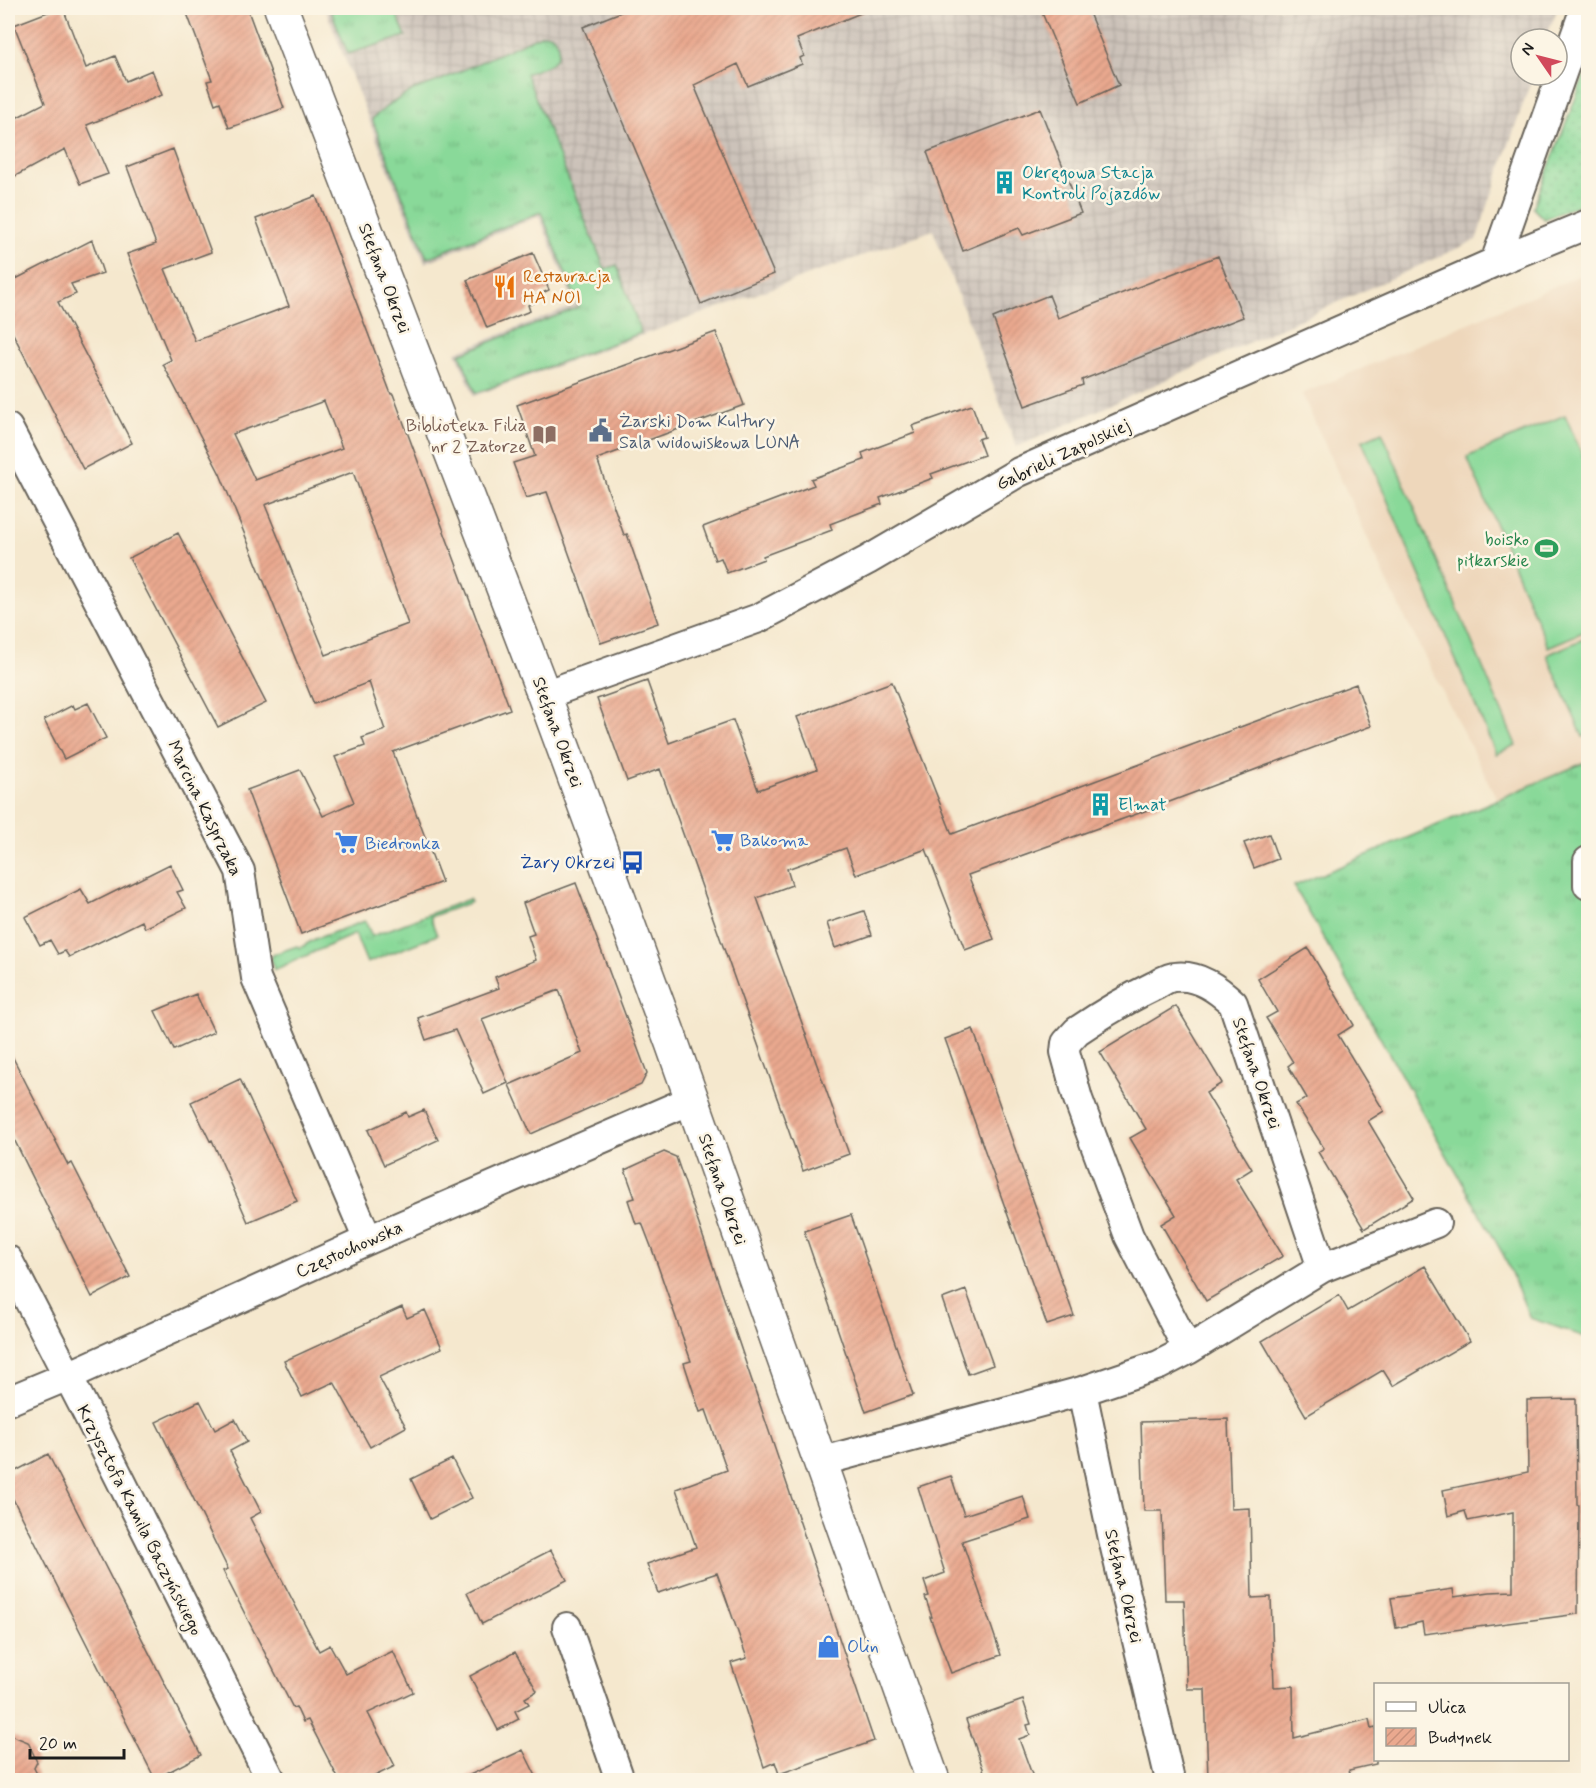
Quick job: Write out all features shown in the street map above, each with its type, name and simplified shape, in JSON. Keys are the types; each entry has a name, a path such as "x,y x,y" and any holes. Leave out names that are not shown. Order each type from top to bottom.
{"street":[{"name":"Stefana Okrzei","path":"281,8 544,694 692,1100 933,1780"},
{"path":"1495,262 1585,8"},
{"name":"Gabrieli Zapolskiej","path":"544,694 759,618 868,560 1019,472 1495,262 1588,224"},
{"name":"Marcina Kasprzaka","path":"8,428 240,871 256,978 368,1239"},
{"path":"1588,861 1588,885"},
{"name":"Stefana Okrzei","path":"1188,1350 1129,1236 1078,1100 1066,1059 1066,1043 1077,1031 1127,998 1174,976 1202,981 1220,990 1233,1003 1322,1268"},
{"name":"Częstochowska","path":"8,1401 68,1376 368,1239 692,1100"},
{"path":"819,1462 1082,1391 1159,1365 1188,1350 1322,1268 1436,1223"},
{"name":"Krzysztofa Kamila Baczyńskiego","path":"8,1260 271,1780"},
{"name":"Stefana Okrzei","path":"1082,1391 1113,1539 1170,1780"},
{"path":"567,1627 620,1780"}],"shaded area":[{"path":"325,8 1558,8 1550,27 1509,27 1509,87 1529,87 1476,240 1017,447 933,230 474,396 456,352 575,305 539,216 425,263"},
{"path":"1588,272 1588,761 1497,799 1393,594 1302,394"}],"green space":[{"path":"330,8 394,8 406,36 348,54"},
{"path":"543,34 550,34 554,37 558,44 558,53 550,64 526,74 605,269 617,265 641,333 476,393 460,354 579,307 541,212 427,258 372,119 387,106 413,90 441,80"},
{"path":"1588,66 1588,201 1544,219 1533,208"},
{"name":"boisko piłkarskie","path":"1565,415 1588,468 1588,630 1548,647 1467,457"},
{"path":"1382,432 1516,745 1496,754 1362,441"},
{"path":"1588,637 1588,735 1583,737 1547,655"},
{"path":"1588,761 1588,1338 1530,1318 1504,1256 1294,886"},
{"path":"469,899 471,902 430,917 437,935 367,963 355,934 274,970 271,958 274,954 297,946 300,948 315,939 365,921 372,936"}],"building":[{"path":"63,8 86,68 115,56 126,81 152,70 162,95 87,125 108,174 80,184 65,149 8,180 8,122 45,103 14,25"},
{"path":"185,8 247,8 284,108 229,128 220,102 215,104 207,81 212,80"},
{"path":"631,8 873,8 797,39 804,56 800,58 802,64 748,86 738,64 694,85 774,274 701,304 583,27"},
{"path":"1040,8 1087,8 1119,85 1080,103"},
{"name":"Okręgowa Stacja Kontroli Pojazdów","path":"1040,109 1081,213 1023,235 1019,228 963,251 927,152"},
{"path":"173,149 211,252 165,269 195,341 289,306 256,219 316,196 391,394 393,394 510,709 393,752 442,882 301,934 247,790 300,770 323,816 354,802 335,757 365,746 362,738 385,730 369,682 314,704 220,474 163,364 171,360 127,254 156,244 127,167","holes":["324,401 342,448 255,480 233,434","353,472 408,624 326,655 265,505"]},
{"path":"92,240 103,273 71,284 76,294 58,302 132,443 83,469 8,324 8,283"},
{"path":"533,253 549,290 534,297 536,302 528,305 530,311 487,328 467,280"},
{"path":"1218,256 1243,317 1082,380 1083,385 1025,406 993,318 1049,295 1058,318"},
{"name":"Żarski Dom Kultury Sala widowiskowa LUNA","path":"716,332 744,405 597,459 624,535 627,534 658,623 601,643 547,492 526,498 513,463 535,456 517,405"},
{"path":"972,405 984,437 978,439 984,455 931,474 933,478 880,498 882,504 830,524 832,530 763,556 764,559 727,573 721,558 715,560 703,527 814,485 811,479 864,460 862,453 915,433 912,426"},
{"path":"178,533 266,703 218,727 129,558"},
{"path":"647,681 669,743 733,720 758,790 817,769 797,717 892,682 952,834 1356,684 1371,726 968,875 994,939 965,950 926,849 856,875 846,848 787,869 792,885 757,898 849,1154 803,1171 660,769 627,781 597,699"},
{"path":"88,703 106,738 64,759 44,720 73,705 75,709"},
{"path":"1269,834 1278,859 1254,868 1244,843"},
{"path":"170,864 183,890 177,892 186,908 145,928 142,921 69,957 65,951 58,954 50,940 40,945 25,917 81,889 90,904"},
{"path":"576,883 647,1073 641,1085 531,1134 509,1085 582,1053 559,990 482,1019 508,1083 484,1094 455,1030 426,1040 418,1018 499,988 495,977 536,960 528,936 534,934 523,903"},
{"path":"864,911 872,935 835,948 827,923"},
{"path":"1308,948 1354,1025 1338,1035 1384,1111 1368,1121 1414,1198 1364,1229 1318,1152 1324,1148 1296,1104 1307,1098 1288,1066 1293,1062 1266,1018 1277,1012 1258,979"},
{"path":"196,994 214,1032 174,1050 155,1011"},
{"path":"1176,1006 1222,1083 1206,1093 1252,1169 1236,1179 1283,1256 1206,1301 1161,1224 1176,1215 1130,1138 1146,1129 1100,1052"},
{"path":"973,1029 1074,1316 1047,1325 945,1039"},
{"path":"8,1048 68,1165 72,1163 130,1277 92,1297 8,1127"},
{"path":"240,1079 297,1201 248,1222 212,1140 210,1141 191,1102"},
{"path":"424,1110 438,1140 384,1165 368,1130 406,1112 408,1117"},
{"path":"664,1152 676,1157 874,1741 779,1774 775,1762 764,1767 741,1696 731,1663 747,1658 717,1573 658,1593 647,1564 696,1547 676,1489 727,1470 706,1410 700,1412 684,1363 691,1361 652,1249 642,1223 636,1224 628,1200 635,1198 625,1170"},
{"path":"851,1215 913,1395 866,1412 804,1231"},
{"path":"1425,1266 1470,1341 1393,1386 1383,1370 1306,1416 1262,1341 1339,1295 1348,1311"},
{"path":"966,1290 993,1365 968,1374 942,1299"},
{"path":"402,1307 407,1318 425,1310 442,1348 379,1377 406,1427 370,1447 334,1382 302,1397 284,1361"},
{"path":"1576,1399 1577,1505 1579,1505 1578,1614 1424,1634 1422,1622 1396,1628 1391,1598 1453,1589 1454,1597 1513,1591 1513,1512 1468,1521 1465,1511 1448,1516 1443,1490 1528,1472 1527,1400"},
{"path":"200,1401 215,1430 235,1419 247,1442 230,1451 261,1512 250,1518 319,1651 330,1645 346,1674 393,1651 413,1692 368,1713 395,1766 367,1780 339,1780 308,1720 303,1722 296,1707 293,1708 223,1571 228,1569 156,1422"},
{"path":"1228,1419 1231,1509 1250,1508 1252,1598 1271,1597 1274,1687 1293,1686 1294,1738 1369,1719 1371,1728 1374,1727 1374,1761 1376,1764 1349,1770 1352,1780 1208,1778 1205,1689 1187,1689 1184,1600 1165,1600 1162,1511 1144,1511 1141,1422"},
{"path":"48,1454 201,1755 155,1779 8,1489 8,1475"},
{"path":"452,1459 472,1498 430,1519 411,1479"},
{"path":"951,1476 964,1515 1023,1496 1030,1519 962,1541 1001,1655 951,1673 925,1597 929,1596 924,1581 945,1573 918,1487"},
{"path":"551,1550 567,1580 482,1624 467,1593"},
{"path":"515,1652 537,1691 525,1698 529,1704 515,1711 519,1719 498,1730 470,1676"},
{"path":"1023,1700 1031,1724 1027,1725 1030,1735 1019,1739 1034,1780 987,1780 966,1720"},
{"path":"8,1734 28,1742 37,1762 34,1768 40,1780 8,1780"},
{"path":"523,1750 538,1780 459,1780"}],"place":[{"name":"Okręgowa Stacja Kontroli Pojazdów","path":"1004,182"},
{"name":"Restauracja HA NOI","path":"505,286"},
{"name":"Żarski Dom Kultury Sala widowiskowa LUNA","path":"601,431"},
{"name":"Biblioteka Filia nr 2 Zatorze","path":"545,435"},
{"name":"boisko piłkarskie","path":"1547,549"},
{"name":"Elmat","path":"1100,804"},
{"name":"Bakoma","path":"722,840"},
{"name":"Biedronka","path":"347,843"},
{"name":"Żary Okrzei","path":"633,862"},
{"name":"Olin","path":"829,1646"}]}
